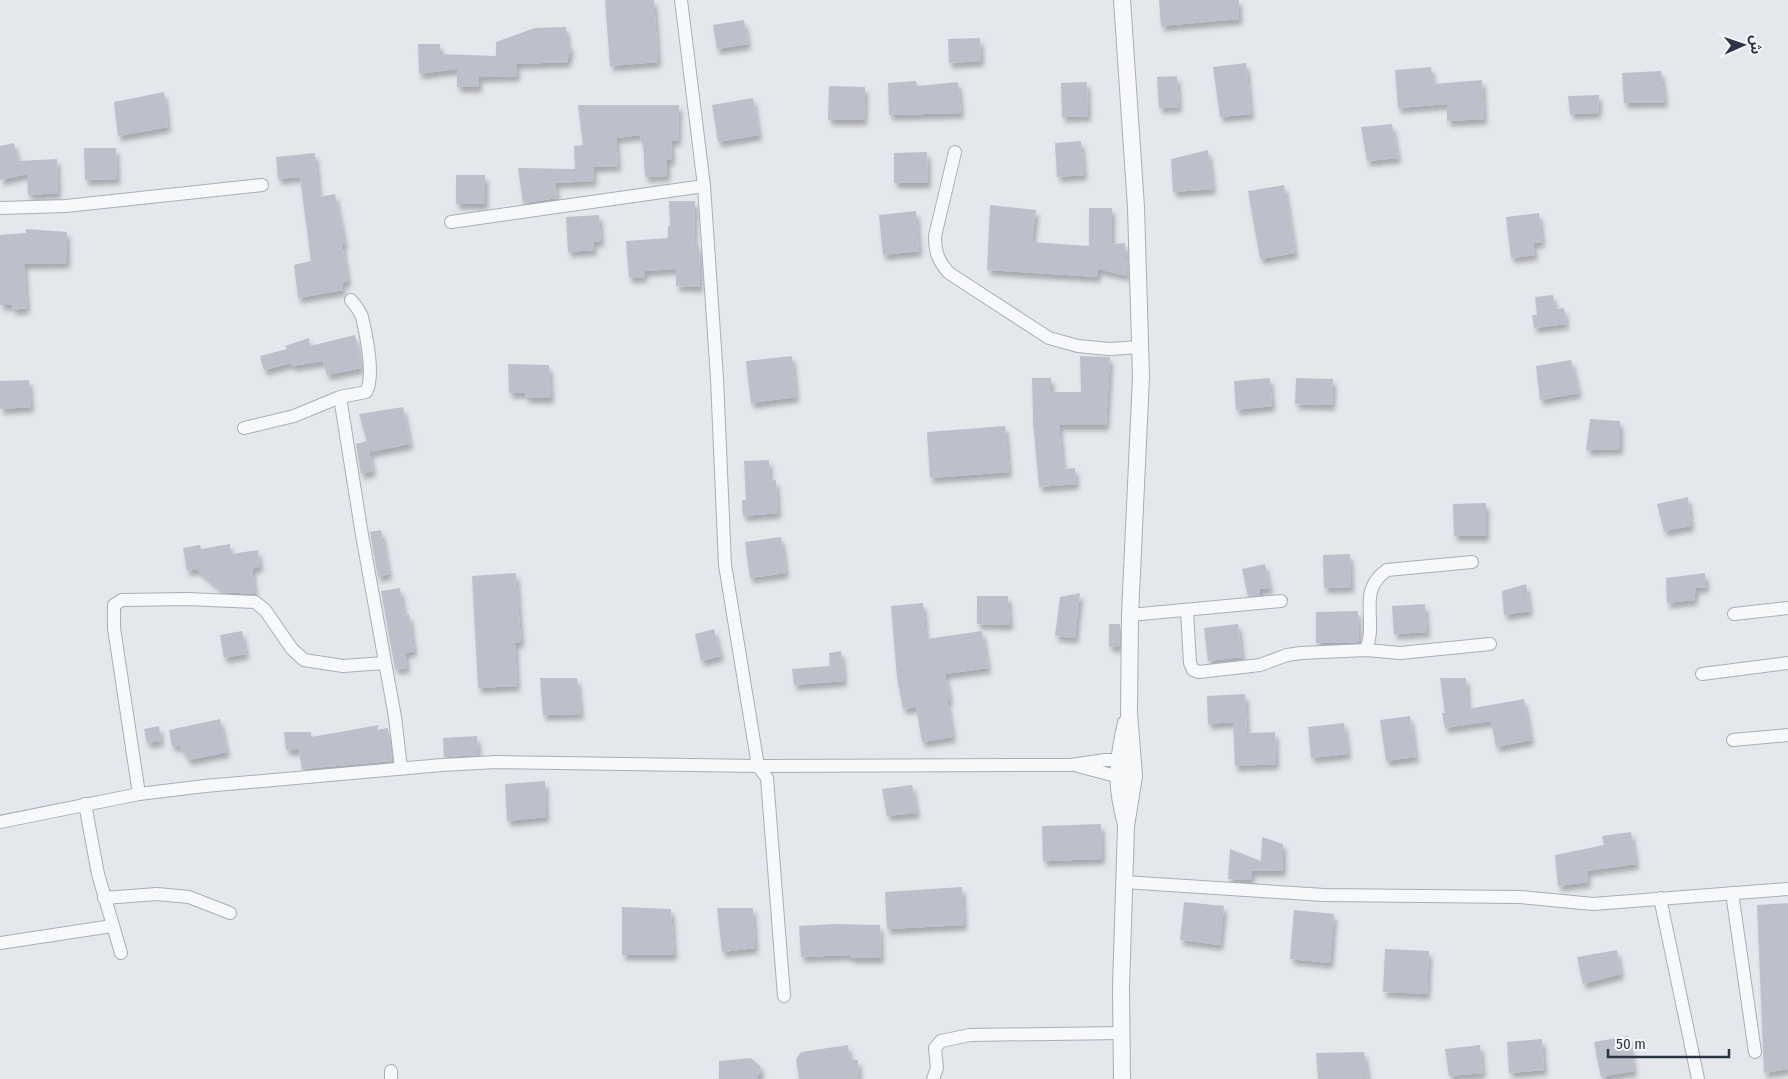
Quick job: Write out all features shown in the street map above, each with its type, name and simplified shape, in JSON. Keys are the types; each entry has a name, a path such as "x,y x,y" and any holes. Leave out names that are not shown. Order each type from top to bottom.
{"street":[{"path":"680,0 704,186 717,378 725,565 758,766 766,778 784,996"},
{"path":"1122,0 1136,207 1141,347 1130,615 1129,765 1124,882 1121,1033 1122,1079"},
{"path":"955,152 935,236 935,249 939,262 949,273 1049,338 1078,346 1109,349 1141,347"},
{"path":"0,208 66,206 262,185"},
{"path":"451,222 704,186"},
{"path":"244,428 294,416 340,397 366,392 369,386 370,366 362,314 351,300"},
{"path":"340,397 384,663 395,718 401,768"},
{"path":"1366,650 1370,631 1371,590 1377,577 1387,570 1472,562"},
{"path":"139,794 114,628 114,605 122,600 188,599 255,602 265,610 292,649 304,660 351,666 384,663"},
{"path":"1130,615 1282,601"},
{"path":"1734,614 1788,608"},
{"path":"1188,611 1190,663 1193,670 1199,672 1260,665 1287,655 1366,650 1400,653 1490,644"},
{"path":"1702,674 1788,663"},
{"path":"1733,740 1788,735"},
{"path":"0,822 139,794 401,768 497,762 758,766 1129,765"},
{"path":"1071,765 1117,776"},
{"path":"1117,776 1129,765"},
{"path":"1117,776 1119,800 1126,826"},
{"path":"85,804 104,898 121,953"},
{"path":"1124,882 1324,895 1520,897 1593,904 1788,890"},
{"path":"104,898 157,894 189,897 230,913"},
{"path":"1732,894 1755,1052"},
{"path":"1660,898 1698,1079"},
{"path":"0,943 112,926"},
{"path":"934,1079 937,1068 935,1048 941,1040 949,1038 1003,1034 1121,1033"}],"building":[{"path":"605,0 654,0 658,62 610,66"},
{"path":"1159,0 1239,0 1239,19 1161,26"},
{"path":"744,20 748,44 717,49 713,25"},
{"path":"566,27 567,43 571,48 567,62 516,64 517,76 479,77 479,87 457,87 457,69 419,74 418,44 440,44 440,54 496,56 496,42 535,28"},
{"path":"980,38 981,61 949,63 948,39"},
{"path":"1246,63 1251,114 1220,117 1213,67"},
{"path":"1431,67 1433,84 1482,80 1484,119 1447,121 1447,104 1398,108 1395,70"},
{"path":"1661,71 1665,102 1624,103 1622,73"},
{"path":"1177,76 1179,107 1159,108 1157,77"},
{"path":"916,81 917,86 958,82 961,113 889,115 888,83"},
{"path":"1087,82 1088,116 1062,117 1061,83"},
{"path":"829,86 865,87 864,120 828,120"},
{"path":"164,92 168,127 118,136 114,102"},
{"path":"1599,95 1598,113 1570,114 1568,96"},
{"path":"753,98 759,135 718,142 712,105"},
{"path":"578,105 679,105 678,140 671,141 672,160 667,160 667,176 645,177 643,142 641,143 640,135 616,138 618,166 593,167 594,181 555,183 557,198 523,203 518,168 575,169 574,146 583,145"},
{"path":"1392,124 1398,158 1367,161 1361,127"},
{"path":"1081,141 1084,175 1057,177 1055,143"},
{"path":"14,143 18,161 57,159 58,193 28,195 27,174 0,180 0,146"},
{"path":"84,148 116,148 117,179 85,180"},
{"path":"1208,150 1213,189 1173,192 1171,159"},
{"path":"927,152 928,183 894,183 894,153"},
{"path":"315,153 319,197 335,194 345,244 342,244 348,281 342,283 343,290 298,298 294,265 311,261 300,177 278,179 276,157"},
{"path":"456,175 485,175 485,204 456,204"},
{"path":"1284,185 1295,253 1260,259 1248,191"},
{"path":"669,201 695,201 694,245 699,245 700,287 676,286 676,269 644,271 645,277 629,278 626,241 668,238 668,226 670,226"},
{"path":"990,205 1036,210 1032,242 1089,246 1089,208 1112,208 1112,244 1125,243 1127,276 1098,269 1098,277 987,270"},
{"path":"916,211 919,251 883,255 879,215"},
{"path":"1539,213 1542,242 1533,243 1535,255 1511,258 1506,217"},
{"path":"599,215 601,241 593,242 594,250 568,252 566,217"},
{"path":"26,229 67,232 67,263 24,264 27,308 13,310 12,305 0,305 0,235 26,233"},
{"path":"1553,295 1555,309 1564,308 1566,324 1534,328 1532,315 1537,315 1535,297"},
{"path":"355,335 361,368 327,375 323,361 292,366 291,363 264,370 260,356 287,349 285,346 309,338 310,346"},
{"path":"792,356 796,397 751,403 746,361"},
{"path":"1080,356 1110,357 1106,425 1059,425 1063,469 1075,468 1076,484 1039,487 1033,422 1032,378 1051,378 1051,392 1081,392"},
{"path":"1571,360 1579,393 1540,400 1536,366"},
{"path":"508,364 549,365 551,398 526,398 525,393 509,393"},
{"path":"1270,378 1272,406 1236,410 1234,381"},
{"path":"1296,378 1333,379 1332,405 1295,404"},
{"path":"29,380 31,407 0,409 0,381"},
{"path":"403,407 410,444 370,452 359,414"},
{"path":"1590,419 1620,421 1620,449 1586,450"},
{"path":"1005,426 1009,472 930,478 927,432"},
{"path":"367,441 373,471 361,474 356,444"},
{"path":"769,460 770,481 776,480 778,513 743,516 742,500 746,500 744,461"},
{"path":"1688,497 1691,526 1664,531 1657,504"},
{"path":"1486,503 1486,536 1454,536 1453,504"},
{"path":"381,530 389,574 378,577 370,532"},
{"path":"781,537 786,573 750,578 745,542"},
{"path":"230,544 231,554 258,550 260,566 252,569 255,594 224,592 197,569 187,571 183,548 200,545 201,549"},
{"path":"1350,554 1351,587 1324,588 1323,555"},
{"path":"1265,564 1270,589 1260,589 1260,595 1248,596 1242,569"},
{"path":"516,573 521,642 515,643 517,686 478,688 472,576"},
{"path":"1705,573 1706,587 1696,588 1694,600 1667,603 1666,578"},
{"path":"1526,584 1530,611 1504,615 1502,591"},
{"path":"400,588 404,615 409,614 414,651 405,653 407,668 395,669 381,591"},
{"path":"1080,593 1075,638 1055,636 1060,597"},
{"path":"977,596 1008,596 1010,625 977,624"},
{"path":"923,603 926,639 982,631 988,668 945,674 950,699 947,700 953,737 922,742 916,707 903,709 897,678 891,606"},
{"path":"1425,604 1427,632 1394,634 1392,606"},
{"path":"1358,611 1359,642 1316,643 1316,612"},
{"path":"1109,624 1120,624 1120,647 1109,647"},
{"path":"1238,624 1242,657 1208,661 1204,628"},
{"path":"714,629 721,656 701,661 695,634"},
{"path":"242,631 246,654 224,658 220,635"},
{"path":"841,651 844,681 794,685 792,669 830,666 829,653"},
{"path":"540,678 577,678 581,714 543,715"},
{"path":"1440,678 1466,678 1468,709 1524,699 1531,740 1496,747 1491,721 1445,728"},
{"path":"1245,694 1247,733 1275,732 1276,764 1235,766 1233,722 1208,724 1207,696"},
{"path":"1410,716 1416,757 1386,761 1380,720"},
{"path":"220,719 227,752 189,760 179,745 172,747 169,730"},
{"path":"1344,723 1348,754 1311,758 1308,727"},
{"path":"379,725 377,730 388,728 392,761 302,769 299,750 286,750 284,732 311,732 311,737"},
{"path":"159,726 161,741 147,743 144,729"},
{"path":"477,736 478,755 444,757 443,738"},
{"path":"545,781 546,817 507,821 505,784"},
{"path":"912,785 917,813 887,816 882,789"},
{"path":"1101,824 1102,859 1043,861 1042,826"},
{"path":"1631,832 1636,864 1587,871 1588,882 1558,886 1555,855 1604,845 1602,836"},
{"path":"1262,837 1283,844 1283,871 1252,871 1251,880 1228,879 1230,849 1261,861"},
{"path":"962,887 964,925 887,929 885,892"},
{"path":"1184,902 1224,906 1220,945 1180,940"},
{"path":"1788,903 1788,1069 1764,1073 1757,905"},
{"path":"622,907 671,909 674,955 622,955"},
{"path":"717,908 753,908 755,948 722,952"},
{"path":"1294,910 1334,914 1330,963 1290,959"},
{"path":"834,924 880,925 881,958 850,958 850,955 801,957 799,926"},
{"path":"1385,949 1429,951 1427,994 1383,992"},
{"path":"1617,950 1621,974 1583,984 1577,957"},
{"path":"1628,1036 1634,1071 1601,1077 1594,1042"},
{"path":"1542,1039 1544,1070 1509,1073 1507,1042"},
{"path":"848,1045 850,1059 858,1060 859,1078 799,1079 796,1059 801,1052"},
{"path":"1480,1045 1483,1073 1449,1076 1445,1049"},
{"path":"1364,1052 1368,1079 1318,1079 1316,1053"},
{"path":"751,1058 760,1066 761,1073 758,1075 758,1079 719,1079 719,1061"}]}
